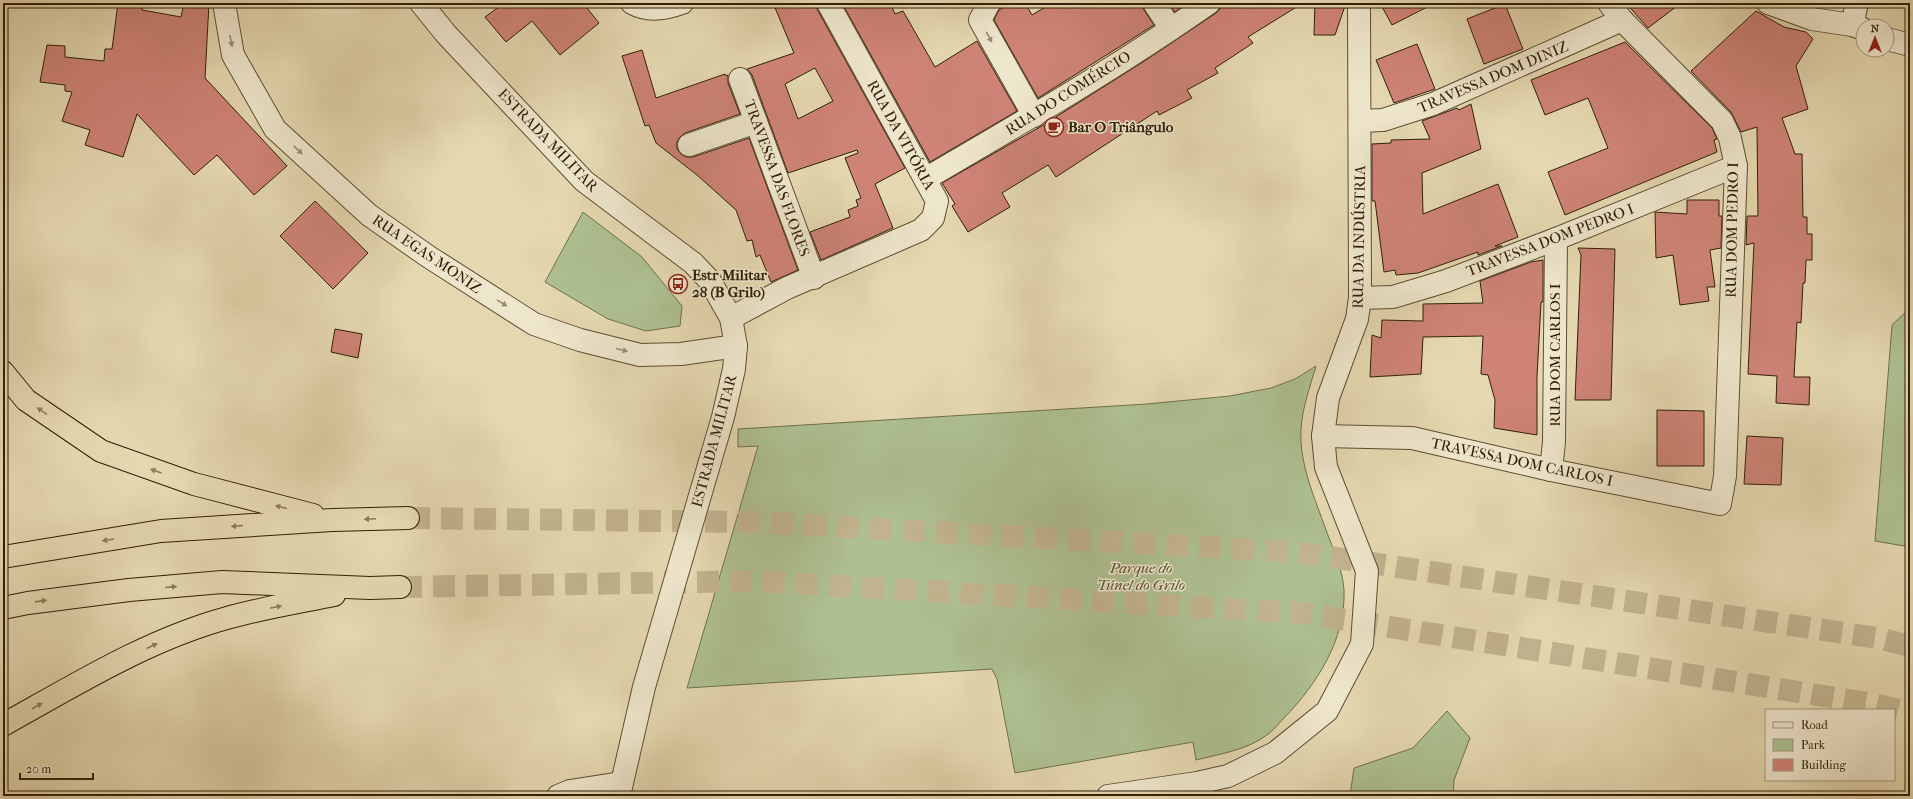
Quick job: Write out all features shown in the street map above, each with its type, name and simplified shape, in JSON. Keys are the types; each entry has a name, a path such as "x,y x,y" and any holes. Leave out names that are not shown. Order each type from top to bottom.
{"highway":[{"path":"3,372 26,400 101,451 194,484 332,520"},
{"path":"3,557 161,531 332,520 408,518"},
{"path":"3,608 28,603 129,590 222,582 370,588 400,587"},
{"path":"3,725 93,674 170,638 226,618 370,588"}],"street":[{"name":"RUA EGAS MONIZ","path":"224,3 233,56 275,129 369,215 429,258 534,324 580,340 640,355 681,354 736,346"},
{"name":"ESTRADA MILITAR","path":"421,3 446,34 584,181 693,263 710,281 731,318 736,346 734,369 723,417 644,687 620,789"},
{"path":"632,3 641,8 664,9 682,3"},
{"name":"RUA DA VITÓRIA","path":"731,318 786,288 814,278 921,230 933,218 937,201 828,3"},
{"path":"989,3 980,20 1034,116"},
{"path":"1154,3 1171,29"},
{"name":"RUA DO COMÉRCIO","path":"925,179 1034,116 1171,29 1209,3"},
{"name":"RUA DA INDÚSTRIA","path":"1108,796 1228,776 1275,753 1327,711 1362,644 1368,571 1326,467 1323,436 1328,398 1357,319 1360,298 1359,3"},
{"name":"RUA DOM PEDRO I","path":"1609,3 1622,20 1722,121 1730,138 1736,166 1725,476 1720,504"},
{"path":"1768,3 1812,19 1855,26"},
{"path":"1857,3 1858,18"},
{"name":"TRAVESSA DOM DINIZ","path":"1360,121 1383,120 1433,104 1622,20"},
{"path":"1895,40 1910,45"},
{"name":"TRAVESSA DAS FLORES","path":"740,79 814,278"},
{"path":"689,145 756,122"},
{"name":"TRAVESSA DOM PEDRO I","path":"1360,298 1393,297 1446,281 1556,239 1736,166"},
{"name":"RUA DOM CARLOS I","path":"1551,470 1554,442 1556,239"},
{"name":"TRAVESSA DOM CARLOS I","path":"1323,436 1412,438 1551,470 1720,504"},
{"path":"558,796 570,791 620,789"}],"green space":[{"path":"583,212 642,257 682,306 680,326 646,331 608,319 545,282"},
{"path":"1910,308 1910,547 1875,541 1892,325"},
{"name":"Parque do Túnel do Grilo","path":"1316,366 1303,414 1301,442 1305,468 1309,481 1342,575 1344,590 1343,608 1335,643 1327,660 1308,691 1267,735 1259,740 1233,751 1196,760 1193,742 1015,773 997,679 992,669 687,688 758,446 738,447 738,429 1147,404 1230,396 1271,388 1295,379"},
{"path":"1447,711 1470,738 1454,780 1453,796 1350,796 1354,768 1413,748"}],"building":[{"path":"118,3 143,3 142,10 181,17 184,3 209,3 205,78 287,166 254,195 217,155 194,175 137,114 123,157 85,145 90,130 62,121 72,92 65,91 65,85 40,82 47,45 65,46 65,57 104,61 105,49 112,49"},
{"path":"504,3 583,3 599,23 560,55 532,21 506,42 485,17"},
{"path":"773,3 816,3 817,9 905,168 875,184 893,228 821,260 810,232 850,217 848,210 858,206 856,200 861,198 845,158 858,153 857,150 788,173 752,75 747,69 794,53","holes":["815,68 833,101 798,119 785,84"]},
{"path":"842,3 890,3 895,14 903,11 935,67 977,41 1017,111 930,162"},
{"path":"1011,3 1025,3 1032,15 1052,3 1142,3 1144,10 1154,25 1038,98 994,20 999,10"},
{"path":"1169,3 1187,3 1175,12"},
{"path":"1221,3 1303,3 1248,37 1253,43 1215,68 1218,73 1187,90 1192,98 1159,115 1157,111 1056,177 1048,165 1002,193 1010,207 968,232 952,206 955,204 942,183 1040,127 1146,60 1216,13 1220,9"},
{"path":"1315,3 1346,3 1335,35 1314,35"},
{"path":"1380,3 1435,3 1392,25"},
{"path":"1626,3 1681,3 1648,28"},
{"path":"1505,4 1523,49 1484,64 1467,19"},
{"path":"1756,11 1784,27 1806,32 1813,39 1796,66 1808,109 1782,118 1795,154 1802,154 1803,217 1807,217 1807,234 1812,234 1812,260 1806,260 1801,323 1797,322 1794,377 1810,377 1809,405 1776,403 1777,376 1748,374 1754,243 1746,245 1747,216 1758,216 1757,127 1741,132 1731,112 1691,71"},
{"path":"1625,42 1712,128 1717,139 1714,140 1717,152 1565,215 1548,172 1608,148 1588,98 1545,115 1531,80"},
{"path":"1417,44 1435,89 1394,103 1376,60"},
{"path":"642,50 656,98 725,74 726,76 728,75 728,83 740,114 685,133 677,142 677,149 686,157 693,157 749,138 798,270 771,282 760,255 756,257 752,240 747,241 736,210 697,175 656,143 649,125 645,126 622,56"},
{"path":"1471,104 1481,149 1422,173 1423,214 1498,184 1518,237 1495,246 1502,246 1478,255 1478,252 1418,273 1396,275 1395,270 1384,272 1375,201 1372,201 1372,144 1391,143 1391,140 1430,139 1422,121 1457,108 1459,110"},
{"path":"1687,200 1719,200 1719,216 1722,216 1721,248 1710,250 1715,287 1707,287 1709,301 1680,305 1673,255 1656,258 1655,212 1687,214"},
{"path":"315,201 368,253 333,289 280,236"},
{"path":"1578,248 1615,249 1611,400 1575,400 1581,255"},
{"path":"1543,260 1543,302 1541,302 1537,377 1537,435 1494,428 1495,400 1488,375 1481,374 1483,336 1423,337 1421,374 1370,377 1372,335 1381,338 1382,320 1423,321 1423,304 1483,303 1480,281 1531,262"},
{"path":"335,329 362,334 358,358 331,352"},
{"path":"1657,410 1704,411 1704,466 1657,466"},
{"path":"1747,436 1783,438 1781,485 1744,484"}],"tunnel":[{"path":"408,518 756,522 1296,552 1878,638 1910,646"},
{"path":"400,587 756,581 1302,613 1874,704 1894,709"},
{"path":"1895,709 1910,713"}],"place":[{"name":"Bar O Triângulo","path":"1054,127"},
{"name":"Estr Militar 28 (B Grilo)","path":"678,284"}]}
